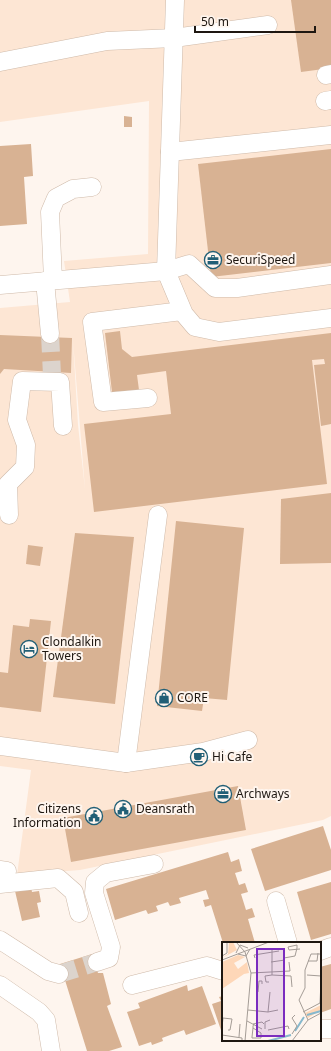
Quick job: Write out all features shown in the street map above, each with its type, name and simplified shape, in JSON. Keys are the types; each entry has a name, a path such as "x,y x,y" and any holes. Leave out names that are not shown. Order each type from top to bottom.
{"street":[{"path":"175,0 166,271 182,311 195,327 219,332 331,318"},
{"path":"0,62 107,41 174,38 268,25"},
{"path":"170,152 331,135"},
{"path":"50,334 50,212 56,198 73,188 92,188"},
{"path":"0,285 166,271 189,264 215,288 237,288 331,275"},
{"path":"148,398 103,402 92,322 182,311"},
{"path":"9,515 8,484 25,468 26,445 17,420 22,382 53,378 60,382 63,426"},
{"path":"126,763 158,515"},
{"path":"0,746 126,763 203,752 248,740"},
{"path":"97,962 109,958 111,947 94,893 95,882 106,873 154,864"},
{"path":"2,875 58,878 74,892 79,913"},
{"path":"276,901 288,942"},
{"path":"0,940 48,971 59,974"},
{"path":"321,951 331,947"},
{"path":"132,985 207,966 222,970"},
{"path":"0,985 39,1012 46,1020 51,1051"},
{"path":"321,1028 331,1029"}],"shaded area":[{"path":"0,0 331,0 331,816 323,820 80,870 17,875 31,770 0,766 0,308 70,302 64,261 148,254 149,101 0,122","holes":["73,341 85,489 78,425"]}],"building":[{"path":"291,0 331,0 331,68 301,72"},
{"path":"124,116 132,117 132,127 124,127"},
{"path":"31,144 33,176 24,177 27,224 0,226 0,146"},
{"path":"331,149 331,263 211,277 198,164"},
{"path":"120,331 122,349 132,357 331,333 331,424 321,426 314,365 325,364 324,359 312,360 327,484 94,512 84,424 171,414 166,371 137,375 139,390 112,392 105,333"},
{"path":"0,335 72,338 71,373 4,369 0,374"},
{"path":"331,493 331,563 280,564 281,499"},
{"path":"176,521 244,528 227,700 204,698 202,711 157,706"},
{"path":"75,533 134,537 115,704 53,697"},
{"path":"28,545 43,547 40,566 26,564"},
{"name":"Clondalkin Towers","path":"30,619 51,621 41,712 0,707 0,672 8,673 13,625 29,627"},
{"path":"238,786 246,830 71,862 63,818"},
{"path":"323,826 331,850 331,870 265,891 251,849"},
{"path":"228,852 231,862 239,859 242,871 235,873 239,885 245,883 248,892 241,894 246,910 252,908 255,917 248,919 255,942 223,942 211,905 205,907 203,900 209,899 206,890 179,898 181,903 170,906 168,902 156,906 158,911 148,914 146,910 115,920 106,889"},
{"path":"331,882 331,934 311,940 297,892"},
{"path":"31,887 32,892 39,891 41,902 37,903 40,917 22,921 15,891"},
{"path":"92,954 98,973 103,973 111,1004 107,1006 122,1047 109,1051 87,1051 60,964"},
{"path":"331,964 331,1009 321,1013 321,967"},
{"path":"187,985 188,991 202,986 216,1024 186,1035 184,1030 162,1038 163,1041 152,1045 151,1042 139,1046 127,1012 140,1008 138,1003"},
{"path":"222,996 222,1033 212,1004 221,1001 219,997"}],"tunnel":[{"path":"50,334 52,375"},
{"path":"59,974 97,962"}],"place":[{"name":"SecuriSpeed","path":"213,260"},
{"name":"Clondalkin Towers","path":"29,649"},
{"name":"CORE","path":"164,698"},
{"name":"Hi Cafe","path":"199,757"},
{"name":"Archways","path":"223,794"},
{"name":"Deansrath","path":"123,809"},
{"name":"Citizens Information","path":"94,816"}]}
